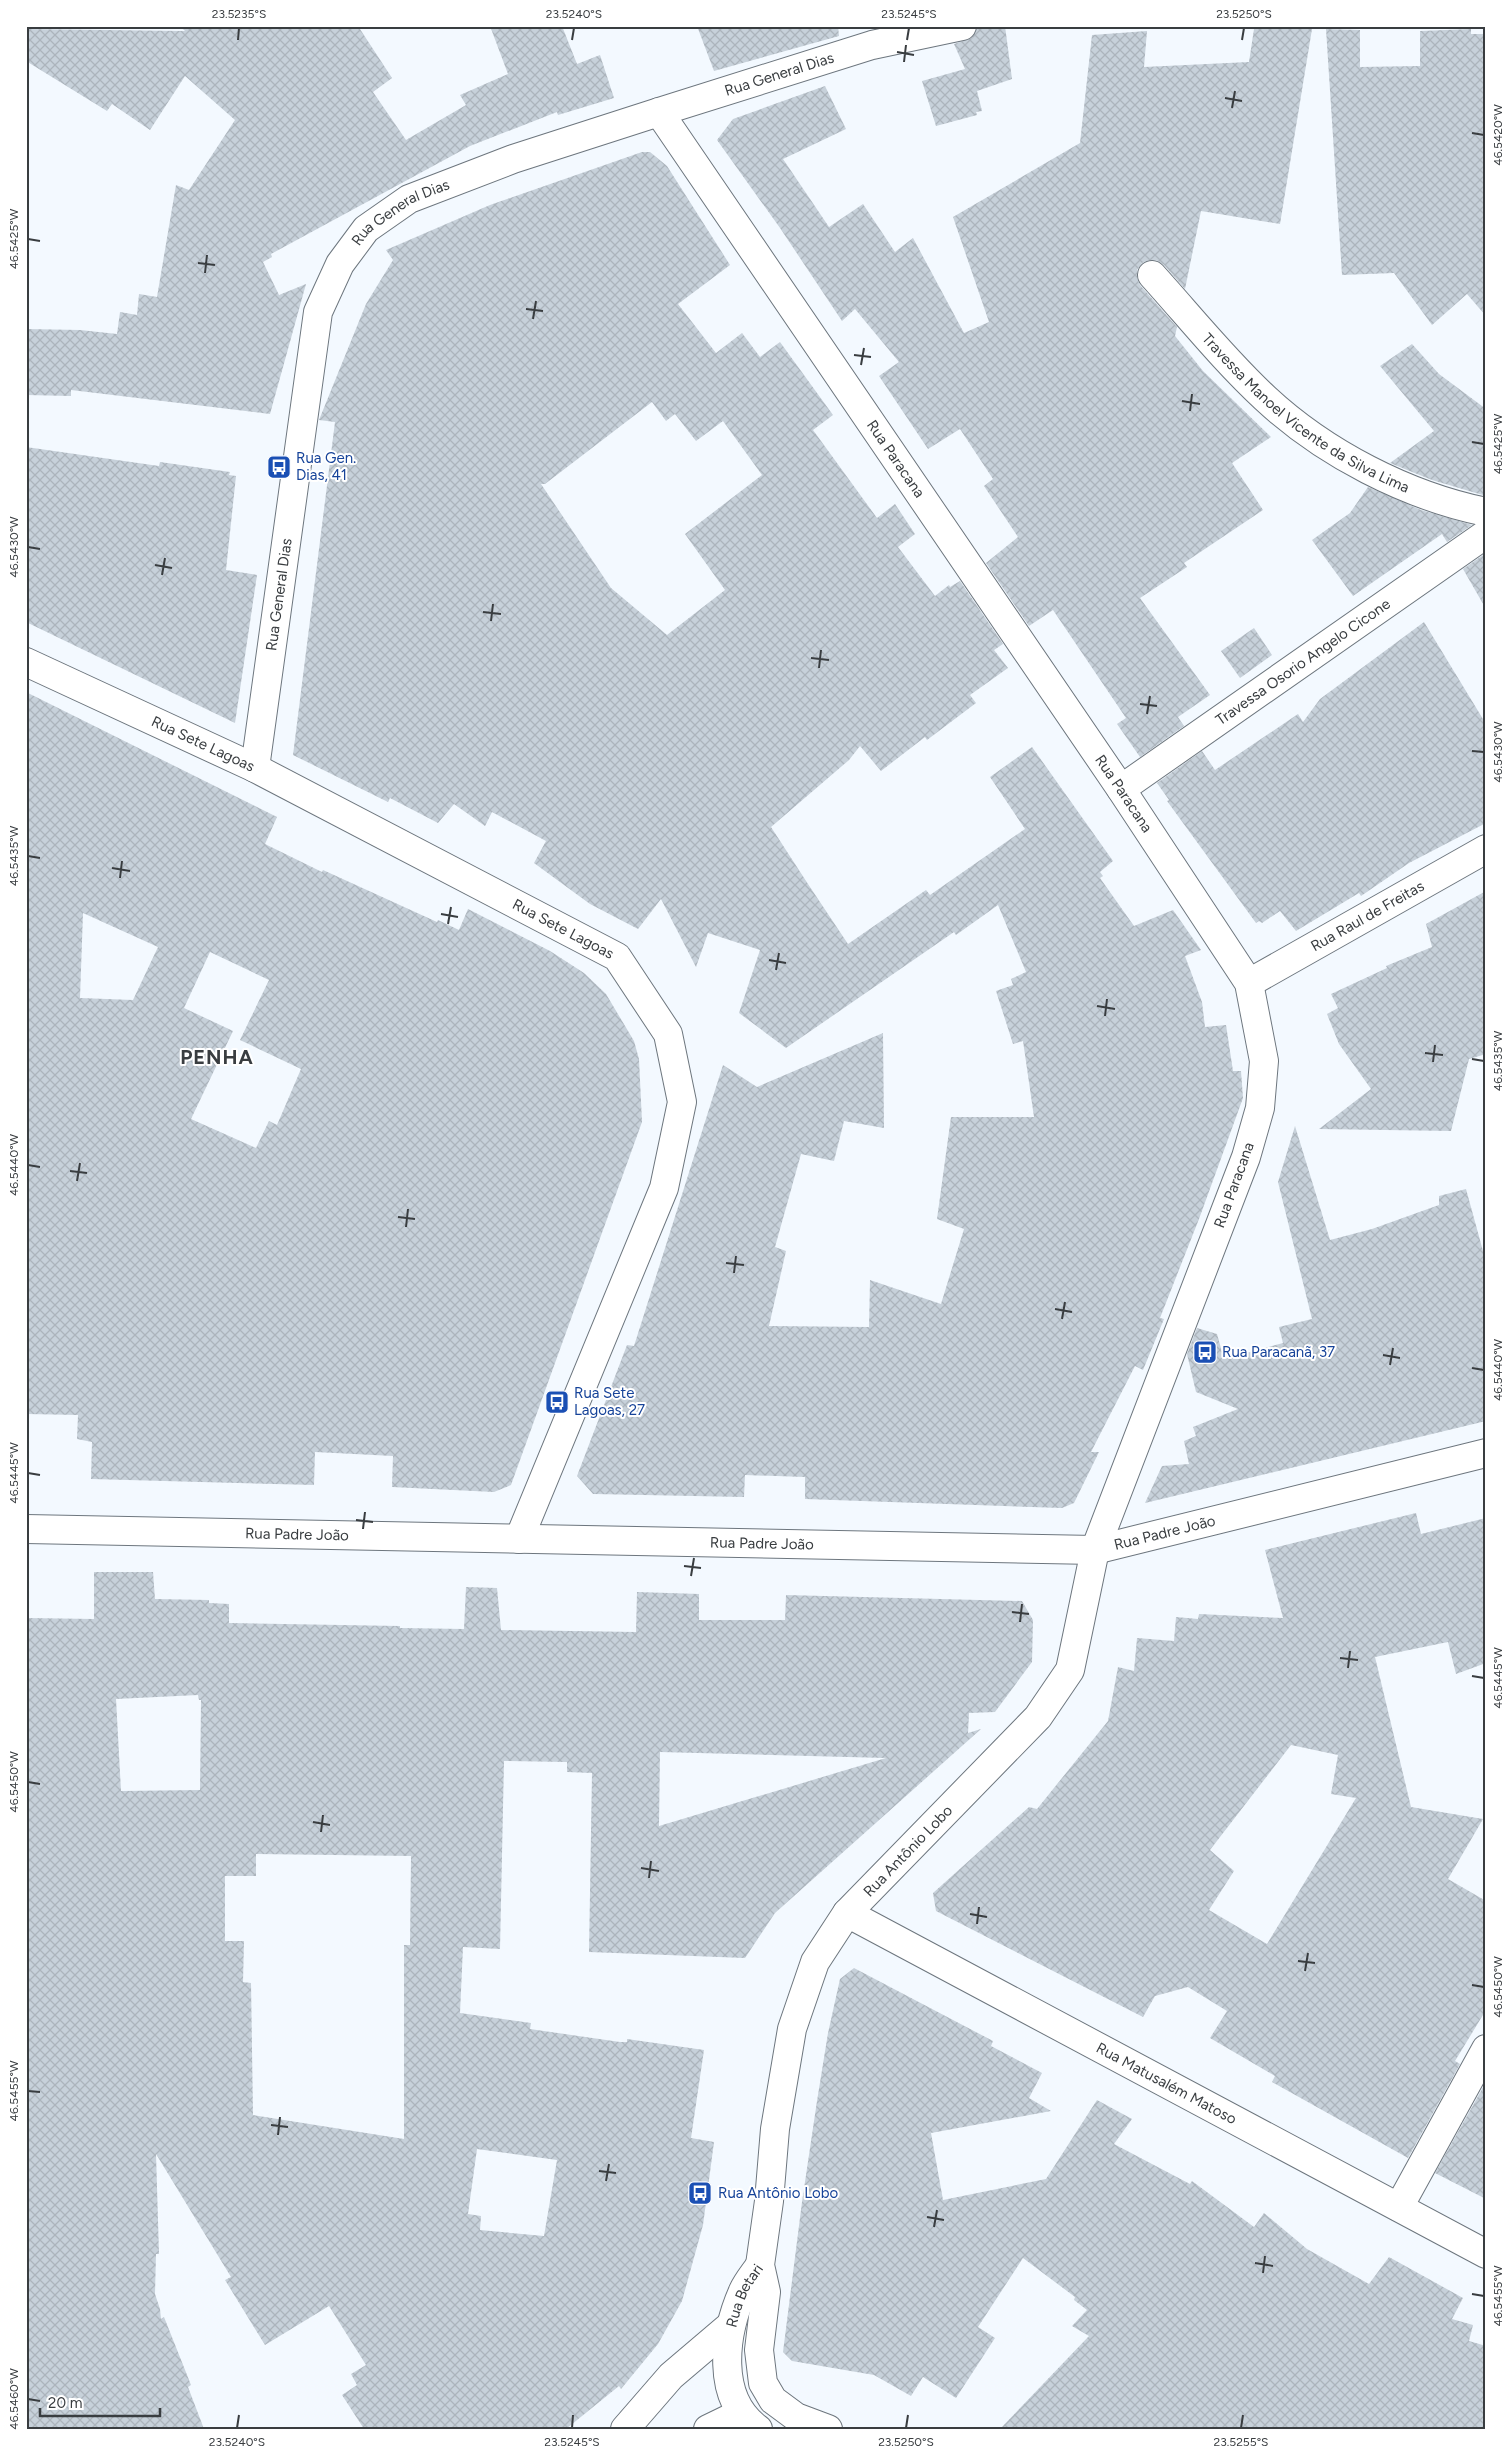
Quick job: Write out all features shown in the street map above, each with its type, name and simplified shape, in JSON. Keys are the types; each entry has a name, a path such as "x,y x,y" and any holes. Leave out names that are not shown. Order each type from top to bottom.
{"street":[{"name":"Rua General Dias","path":"255,768 318,312 340,264 366,229 409,199 513,159 872,45 962,26"},
{"name":"Rua Paracana","path":"659,112 1120,789 1249,983 1264,1061 1260,1108 1246,1157 1095,1550"},
{"name":"Travessa Manoel Vicente da Silva Lima","path":"1152,275 1265,398 1311,436 1359,466 1439,499 1486,512"},
{"name":"Travessa Osorio Angelo Cicone","path":"1120,789 1486,534"},
{"name":"Rua Sete Lagoas","path":"26,662 255,768 617,958 668,1034 682,1102 664,1188 519,1539"},
{"name":"Rua Raul de Freitas","path":"1249,983 1486,849"},
{"name":"Rua Padre João","path":"26,1529 1095,1550 1486,1453"},
{"name":"Rua Antônio Lobo","path":"760,2265 769,2201 775,2129 792,2029 815,1962 847,1913 1038,1717 1070,1670 1095,1550"},
{"name":"Rua Matusalém Matoso","path":"847,1913 1486,2254"},
{"path":"1399,2207 1486,2049"},
{"name":"Rua Betari","path":"749,2421 731,2394 727,2363 731,2325 744,2290 760,2265"},
{"name":"Rua Betari","path":"760,2265 766,2292 759,2350 763,2383 773,2400 796,2417 828,2429"},
{"path":"625,2429 670,2376 731,2325"},
{"path":"708,2429 749,2421"}],"building":[{"path":"180,26 358,26 392,78 373,92 406,140 466,105 460,95 508,74 490,26 562,26 577,64 600,55 614,98 558,115 557,112 470,146 271,254 272,257 263,262 279,295 306,284 270,414 71,390 71,396 26,395 26,329 80,330 117,334 120,312 137,315 139,294 157,297 176,185 189,190 235,120 185,76 150,130 112,104 107,111 26,61 26,29 185,31"},
{"path":"697,26 838,26 839,36 714,71"},
{"path":"977,26 1005,26 1012,79 977,91 982,111 976,112 977,115 936,126 922,81 965,69 954,44 972,38"},
{"path":"1254,29 1312,29 1280,224 1201,211 1185,289 1164,265 1156,260 1142,263 1137,270 1137,278 1140,285 1177,327 1175,336 1203,371 1271,437 1232,463 1263,510 1184,563 1187,567 1140,598 1210,695 1178,717 1184,726 1140,757 1117,724 1126,718 1053,610 1029,626 986,563 1018,537 984,486 993,479 960,429 928,449 879,376 899,362 855,309 842,321 780,228 717,140 733,119 825,86 846,129 783,159 829,227 863,204 895,252 913,238 964,333 989,322 953,217 1080,143 1092,35 1147,31 1144,67 1249,62"},
{"path":"1326,29 1360,30 1360,67 1420,66 1420,31 1471,29 1471,34 1486,34 1486,316 1467,294 1432,325 1394,273 1342,275"},
{"path":"642,152 650,152 667,166 730,265 678,304 716,353 742,333 760,357 780,342 833,415 813,430 877,518 895,504 915,534 898,547 935,596 949,585 950,587 960,581 1003,644 994,650 1008,668 970,695 976,703 927,740 925,737 881,771 860,746 849,760 771,827 848,944 926,890 930,895 1025,829 990,777 1032,747 1113,861 1100,872 1103,876 1100,878 1134,926 1173,910 1201,950 1185,956 1202,1002 1205,1027 1226,1025 1233,1071 1241,1071 1243,1098 1199,1219 1160,1318 1164,1319 1143,1370 1135,1366 1091,1452 1099,1452 1074,1503 1062,1508 805,1499 805,1477 745,1475 744,1497 593,1494 577,1476 627,1345 634,1346 723,1065 757,1087 883,1033 884,1128 844,1121 834,1161 801,1154 775,1247 786,1251 769,1326 869,1327 870,1280 941,1304 964,1229 937,1219 951,1117 1034,1117 1023,1041 1013,1044 996,991 1013,985 1011,979 1026,972 998,905 956,935 954,932 786,1048 739,1013 760,950 708,933 696,967 661,899 638,929 590,904 534,863 546,841 492,812 485,826 454,804 438,823 390,798 388,802 293,755 335,422 319,420 366,304 393,260 386,250 490,205","holes":["652,402 666,421 675,414 696,441 723,421 762,475 685,534 725,590 667,635 611,588 541,484 545,484"]},
{"path":"1412,344 1439,374 1486,409 1486,496 1432,480 1390,463 1434,431 1380,366"},
{"path":"26,447 159,466 160,462 230,472 229,475 236,476 226,570 257,575 235,723 26,622"},
{"path":"1368,487 1421,510 1472,525 1447,542 1442,534 1353,596 1312,540 1350,513"},
{"path":"1486,553 1486,609 1463,569"},
{"path":"1424,622 1486,724 1486,823 1409,863 1361,896 1359,893 1296,931 1280,911 1262,923 1259,921 1256,923 1167,801 1169,800 1157,783 1202,751 1215,770 1298,714 1303,722 1320,699"},
{"path":"1254,628 1272,655 1240,678 1221,651"},
{"path":"26,692 277,817 265,844 322,872 323,870 437,922 438,920 459,930 468,909 550,951 584,973 606,994 634,1041 639,1059 642,1122 511,1485 494,1492 392,1487 393,1456 315,1452 314,1485 91,1479 92,1442 77,1439 78,1415 26,1414 26,976 29,935 26,935","holes":["83,913 158,947 133,1000 80,998","210,952 269,980 240,1040 301,1069 277,1125 269,1121 256,1148 191,1119 233,1031 184,1008"]},
{"path":"1486,891 1486,1054 1469,1059 1451,1131 1319,1129 1371,1089 1339,1044 1327,1014 1338,1008 1331,994 1387,968 1386,966 1432,947 1426,924"},
{"path":"1295,1126 1330,1240 1372,1229 1439,1205 1439,1196 1466,1189 1486,1262 1486,1421 1145,1503 1162,1466 1189,1464 1184,1441 1196,1436 1193,1427 1238,1409 1196,1392 1187,1354 1197,1328 1217,1334 1224,1359 1283,1343 1279,1327 1312,1319 1278,1182"},
{"path":"1416,1513 1421,1534 1486,1518 1486,1663 1456,1674 1448,1642 1375,1657 1411,1807 1483,1819 1448,1879 1486,1901 1486,2010 1455,2061 1460,2064 1408,2158 1272,2082 1275,2076 1210,2038 1227,2011 1188,1987 1155,1996 1143,2017 936,1911 933,1893 1029,1807 1037,1809 1108,1721 1118,1667 1134,1671 1137,1638 1174,1641 1176,1617 1198,1619 1199,1614 1283,1618 1265,1550","holes":["1291,1745 1338,1755 1331,1794 1356,1798 1267,1944 1209,1910 1234,1871 1210,1850"]},
{"path":"94,1572 153,1572 155,1599 209,1600 209,1603 229,1604 229,1623 464,1629 466,1587 497,1588 501,1630 636,1632 637,1592 699,1594 699,1620 785,1620 786,1595 1022,1601 1033,1620 1032,1662 995,1712 969,1713 968,1733 981,1729 775,1913 745,1958 589,1952 592,1773 567,1772 567,1762 504,1761 500,1949 463,1947 460,2013 531,2023 530,2029 620,2042 627,2042 627,2039 704,2050 691,2138 714,2142 703,2225 682,2301 658,2344 621,2389 619,2386 566,2429 364,2429 342,2395 357,2385 351,2374 366,2365 329,2306 265,2345 225,2280 231,2277 156,2154 159,2254 156,2254 155,2294 161,2319 164,2317 191,2385 188,2387 204,2429 26,2429 26,1618 94,1619","holes":["198,1695 199,1700 201,1700 200,1790 121,1791 116,1699","660,1752 886,1758 659,1826","256,1854 411,1856 410,1945 404,1945 404,2139 253,2115 251,1983 243,1982 244,1941 225,1941 225,1876 256,1876","477,2149 557,2160 544,2236 480,2230 481,2216 468,2214"]},
{"path":"854,1968 993,2041 991,2046 1042,2073 1029,2098 1051,2111 931,2133 943,2200 1046,2179 1097,2100 1132,2119 1114,2144 1190,2184 1192,2181 1254,2227 1264,2213 1307,2249 1369,2284 1389,2257 1463,2298 1452,2319 1473,2325 1469,2341 1486,2346 1486,2429 1000,2429 1089,2336 1072,2326 1087,2310 1074,2300 1075,2297 1023,2258 978,2327 995,2338 956,2398 923,2377 911,2396 874,2375 792,2361 783,2352 817,2101 828,2033 840,1979"},
{"path":"1486,2082 1486,2199 1435,2173"}],"place":[{"name":"Rua Gen. Dias, 41","path":"279,467"},
{"name":"Rua Paracanã, 37","path":"1205,1352"},
{"name":"Rua Sete Lagoas, 27","path":"557,1402"},
{"name":"Rua Antônio Lobo","path":"700,2193"}],"district":[{"name":"PENHA","path":"217,1057"}]}
